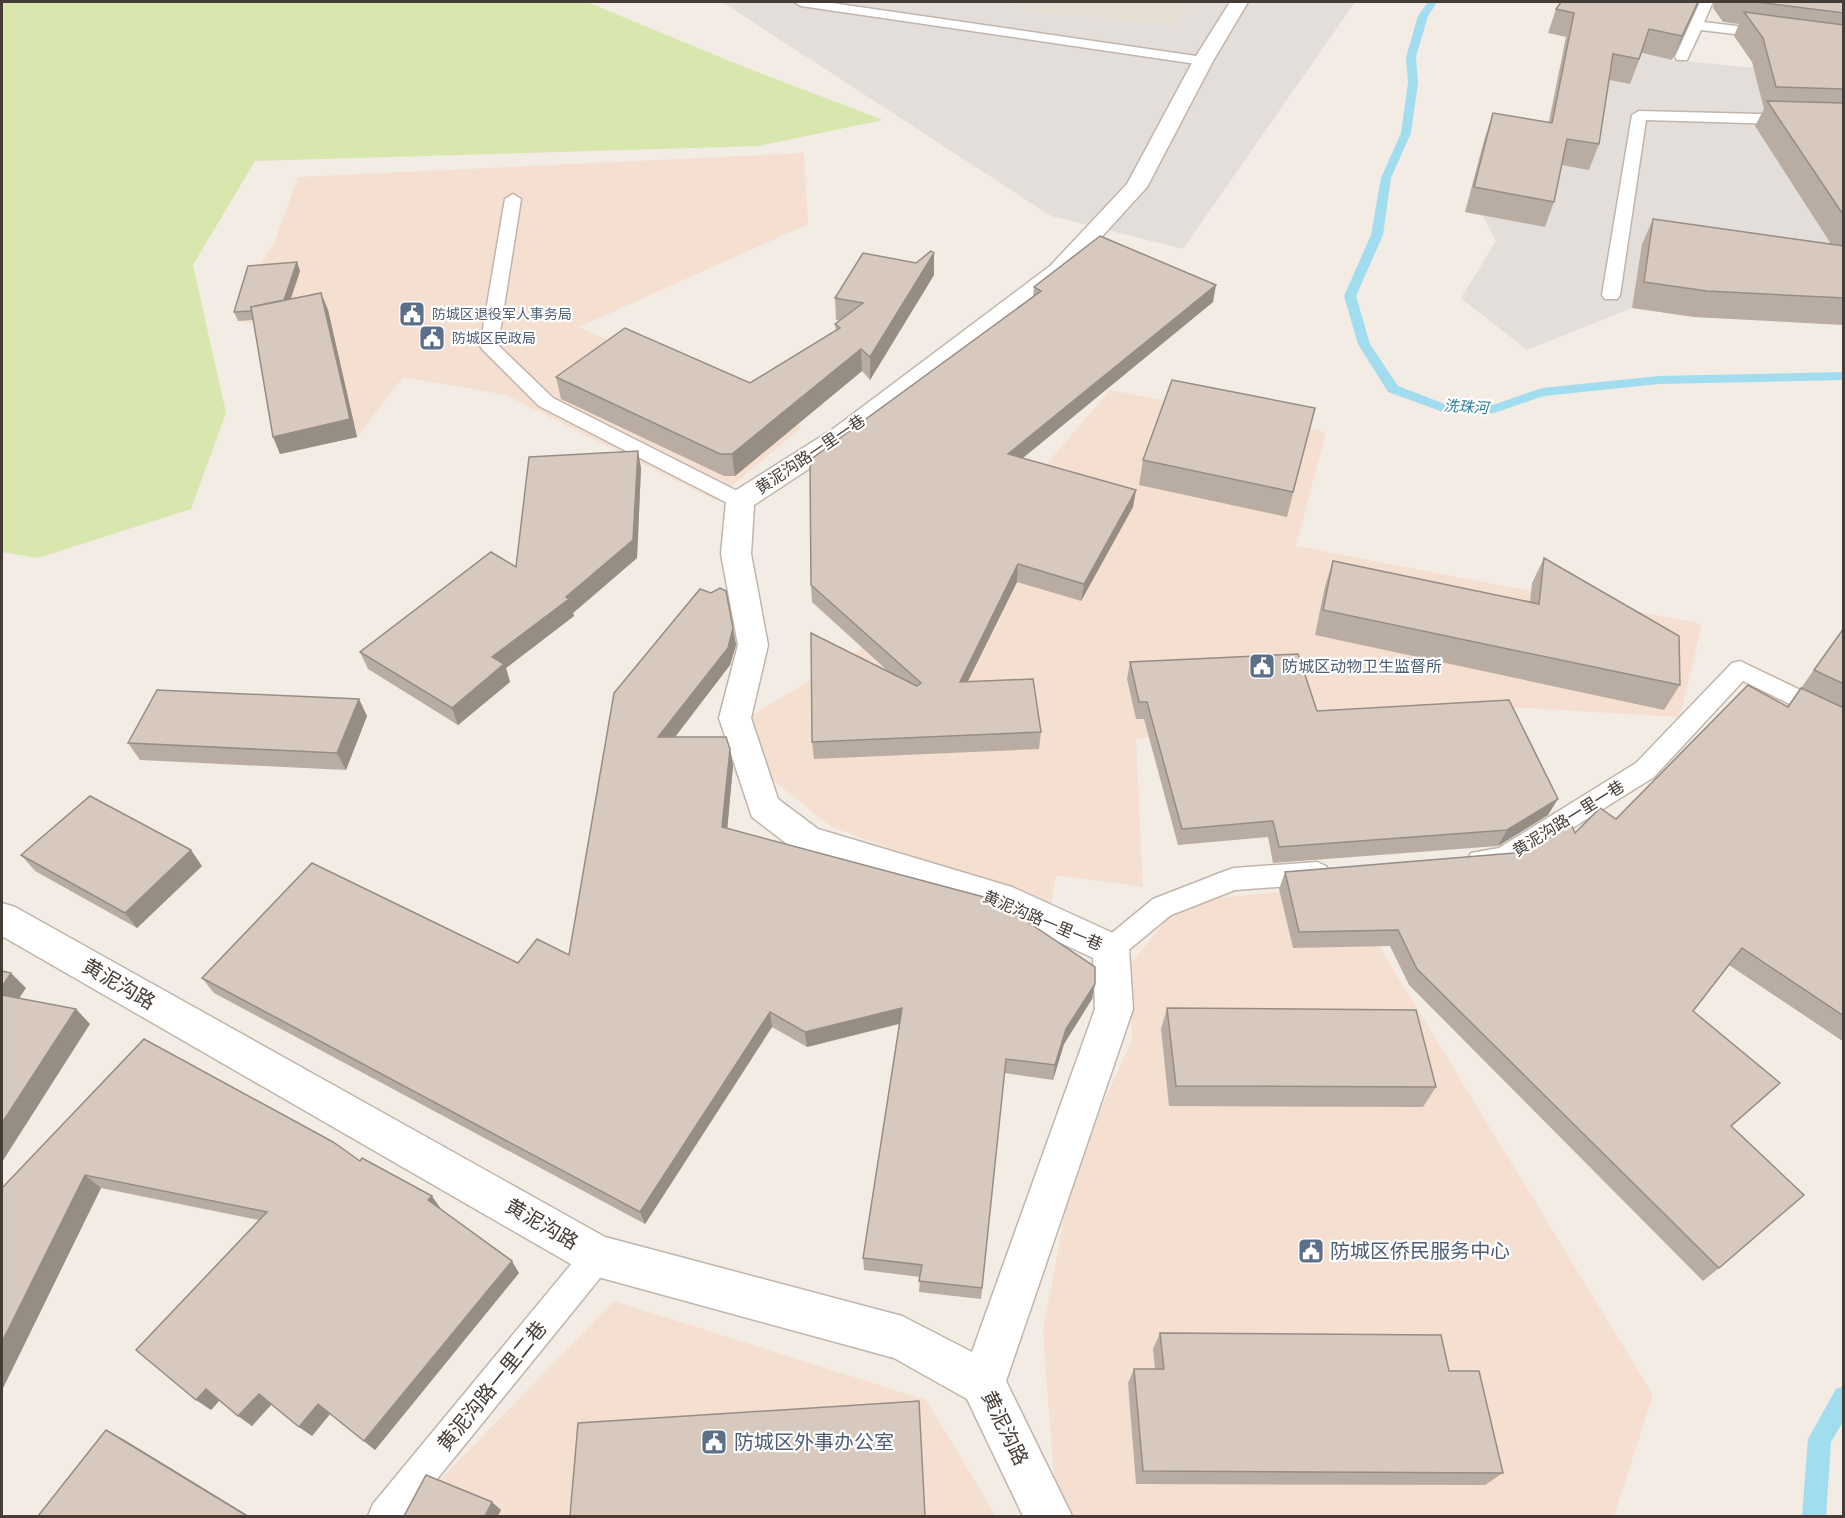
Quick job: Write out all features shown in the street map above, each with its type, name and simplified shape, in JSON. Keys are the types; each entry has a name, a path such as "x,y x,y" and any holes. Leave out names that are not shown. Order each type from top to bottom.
{"street":[{"name":"黄泥沟路一里一巷","path":"983,1383 1114,1009 1111,949 999,898 807,840 764,807 735,718 753,645 736,554 740,501 842,435 1058,271 1136,188 1203,61 1239,2"},
{"name":"黄泥沟路","path":"2,918 598,1256 902,1338 983,1383 1048,1516"}],"lane":[{"path":"801,2 1203,61"},
{"path":"1682,57 1707,2"},
{"path":"1696,25 1787,37"},
{"path":"1611,294 1639,115 1844,121"},
{"path":"513,199 489,346 546,402 740,501"},
{"name":"黄泥沟路一里一巷","path":"1457,862 1504,858 1645,770 1740,669 1844,722"},
{"name":"黄泥沟路一里一巷","path":"1111,949 1162,907 1234,879 1340,871"},
{"name":"黄泥沟路一里二巷","path":"385,1516 598,1256"}],"shaded area":[{"path":"722,2 1015,2 1019,10 1176,26 1192,2 1355,2 1183,249 1051,216"},
{"path":"1015,2 1192,2 1176,26 1019,10"},
{"path":"1588,42 1672,60 1755,68 1843,47 1843,325 1694,317 1632,308 1527,350 1461,298 1496,241 1483,216 1465,212 1485,137 1543,147 1559,71"},
{"name":"防城区民政局","path":"804,153 808,224 579,327 802,427 715,500 506,395 403,377 357,437 280,454 258,324 238,321 252,275 274,244 298,177"},
{"name":"防城区动物卫生监督所","path":"1110,390 1326,432 1296,546 1702,624 1680,717 1507,707 1136,739 1143,887 1056,875 1051,906 831,827 767,775 749,717 916,616"},
{"name":"防城区侨民服务中心","path":"1345,890 1653,1395 1614,1516 1072,1516 1054,1480 1043,1331 1073,1170 1132,1040 1128,967 1167,919 1215,898 1280,892"},
{"name":"防城区外事办公室","path":"614,1301 926,1400 996,1516 419,1516 436,1484"}],"green space":[{"path":"2,2 587,2 739,65 883,120 759,146 255,161 193,265 226,413 191,509 38,558 2,552"}],"building":[{"path":"1561,2 1698,2 1682,36 1649,29 1639,59 1613,54 1599,144 1567,139 1554,202 1474,187 1493,113 1552,123 1574,13 1556,9"},
{"path":"1757,2 1844,2 1844,13"},
{"path":"1744,12 1844,25 1844,89 1776,87 1763,38"},
{"path":"1767,101 1844,103 1844,216"},
{"path":"1653,219 1844,246 1844,298 1707,291 1644,282"},
{"path":"1100,236 1216,285 1008,454 1136,490 1084,584 1018,564 960,682 1033,679 1041,732 812,742 811,633 917,686 921,683 811,585 810,460 1041,291 1034,287"},
{"path":"931,251 934,253 870,357 861,349 732,454 720,454 556,377 625,328 750,383 840,328 835,324 863,303 835,298 863,253 916,263"},
{"path":"297,262 284,300 251,307 251,311 234,312 248,266"},
{"path":"321,293 350,419 273,437 251,307"},
{"path":"1172,380 1315,408 1293,492 1143,460"},
{"path":"638,451 633,540 566,597 569,599 492,657 504,664 452,708 360,652 491,552 516,567 529,457"},
{"path":"1544,558 1679,636 1680,685 1323,610 1333,561 1539,604"},
{"path":"720,588 726,591 733,628 728,648 658,737 726,737 730,749 722,827 995,900 1095,967 1095,984 1066,1029 1055,1065 1006,1059 982,1288 919,1281 922,1265 863,1258 902,1008 805,1032 770,1012 640,1212 202,978 312,863 518,963 537,939 569,955 614,693 700,589 711,593"},
{"path":"1844,628 1844,684 1814,670"},
{"path":"1298,654 1317,711 1509,700 1558,799 1507,830 1279,847 1273,821 1182,829 1147,702 1139,702 1130,662"},
{"path":"1748,685 1788,707 1801,688 1844,708 1844,1016 1742,948 1693,1011 1780,1083 1731,1126 1804,1195 1719,1268 1417,969 1398,930 1299,932 1285,872 1514,853 1524,850 1570,822 1575,833 1600,808 1616,819"},
{"path":"157,690 359,699 337,753 128,743"},
{"path":"90,796 191,850 125,913 21,855"},
{"path":"2,971 11,973 2,987"},
{"path":"2,995 76,1009 2,1123"},
{"path":"1167,1008 1416,1010 1436,1087 1176,1086"},
{"path":"144,1039 333,1142 360,1161 362,1158 432,1196 428,1200 512,1261 364,1441 318,1404 299,1427 259,1394 238,1416 206,1389 196,1400 136,1350 267,1212 85,1175 2,1342 2,1188"},
{"path":"1160,1333 1441,1335 1449,1371 1479,1371 1503,1473 1143,1471 1134,1369 1164,1369"},
{"path":"919,1401 925,1516 570,1516 578,1423"},
{"path":"106,1430 247,1516 38,1516"},
{"path":"426,1475 492,1502 485,1516 404,1516"}],"waterway":[{"name":"洗珠河","path":"1432,2 1423,16 1411,57 1413,83 1406,133 1386,178 1377,235 1350,296 1364,344 1393,389 1443,408 1494,409 1542,392 1659,380 1844,376"},
{"name":"洗珠河","path":"1814,1516 1820,1439 1844,1397"}],"place":[{"name":"防城区退役军人事务局","path":"412,314"},
{"name":"防城区民政局","path":"432,338"},
{"name":"防城区动物卫生监督所","path":"1262,666"},
{"name":"防城区侨民服务中心","path":"1311,1251"},
{"name":"防城区外事办公室","path":"714,1442"}]}
